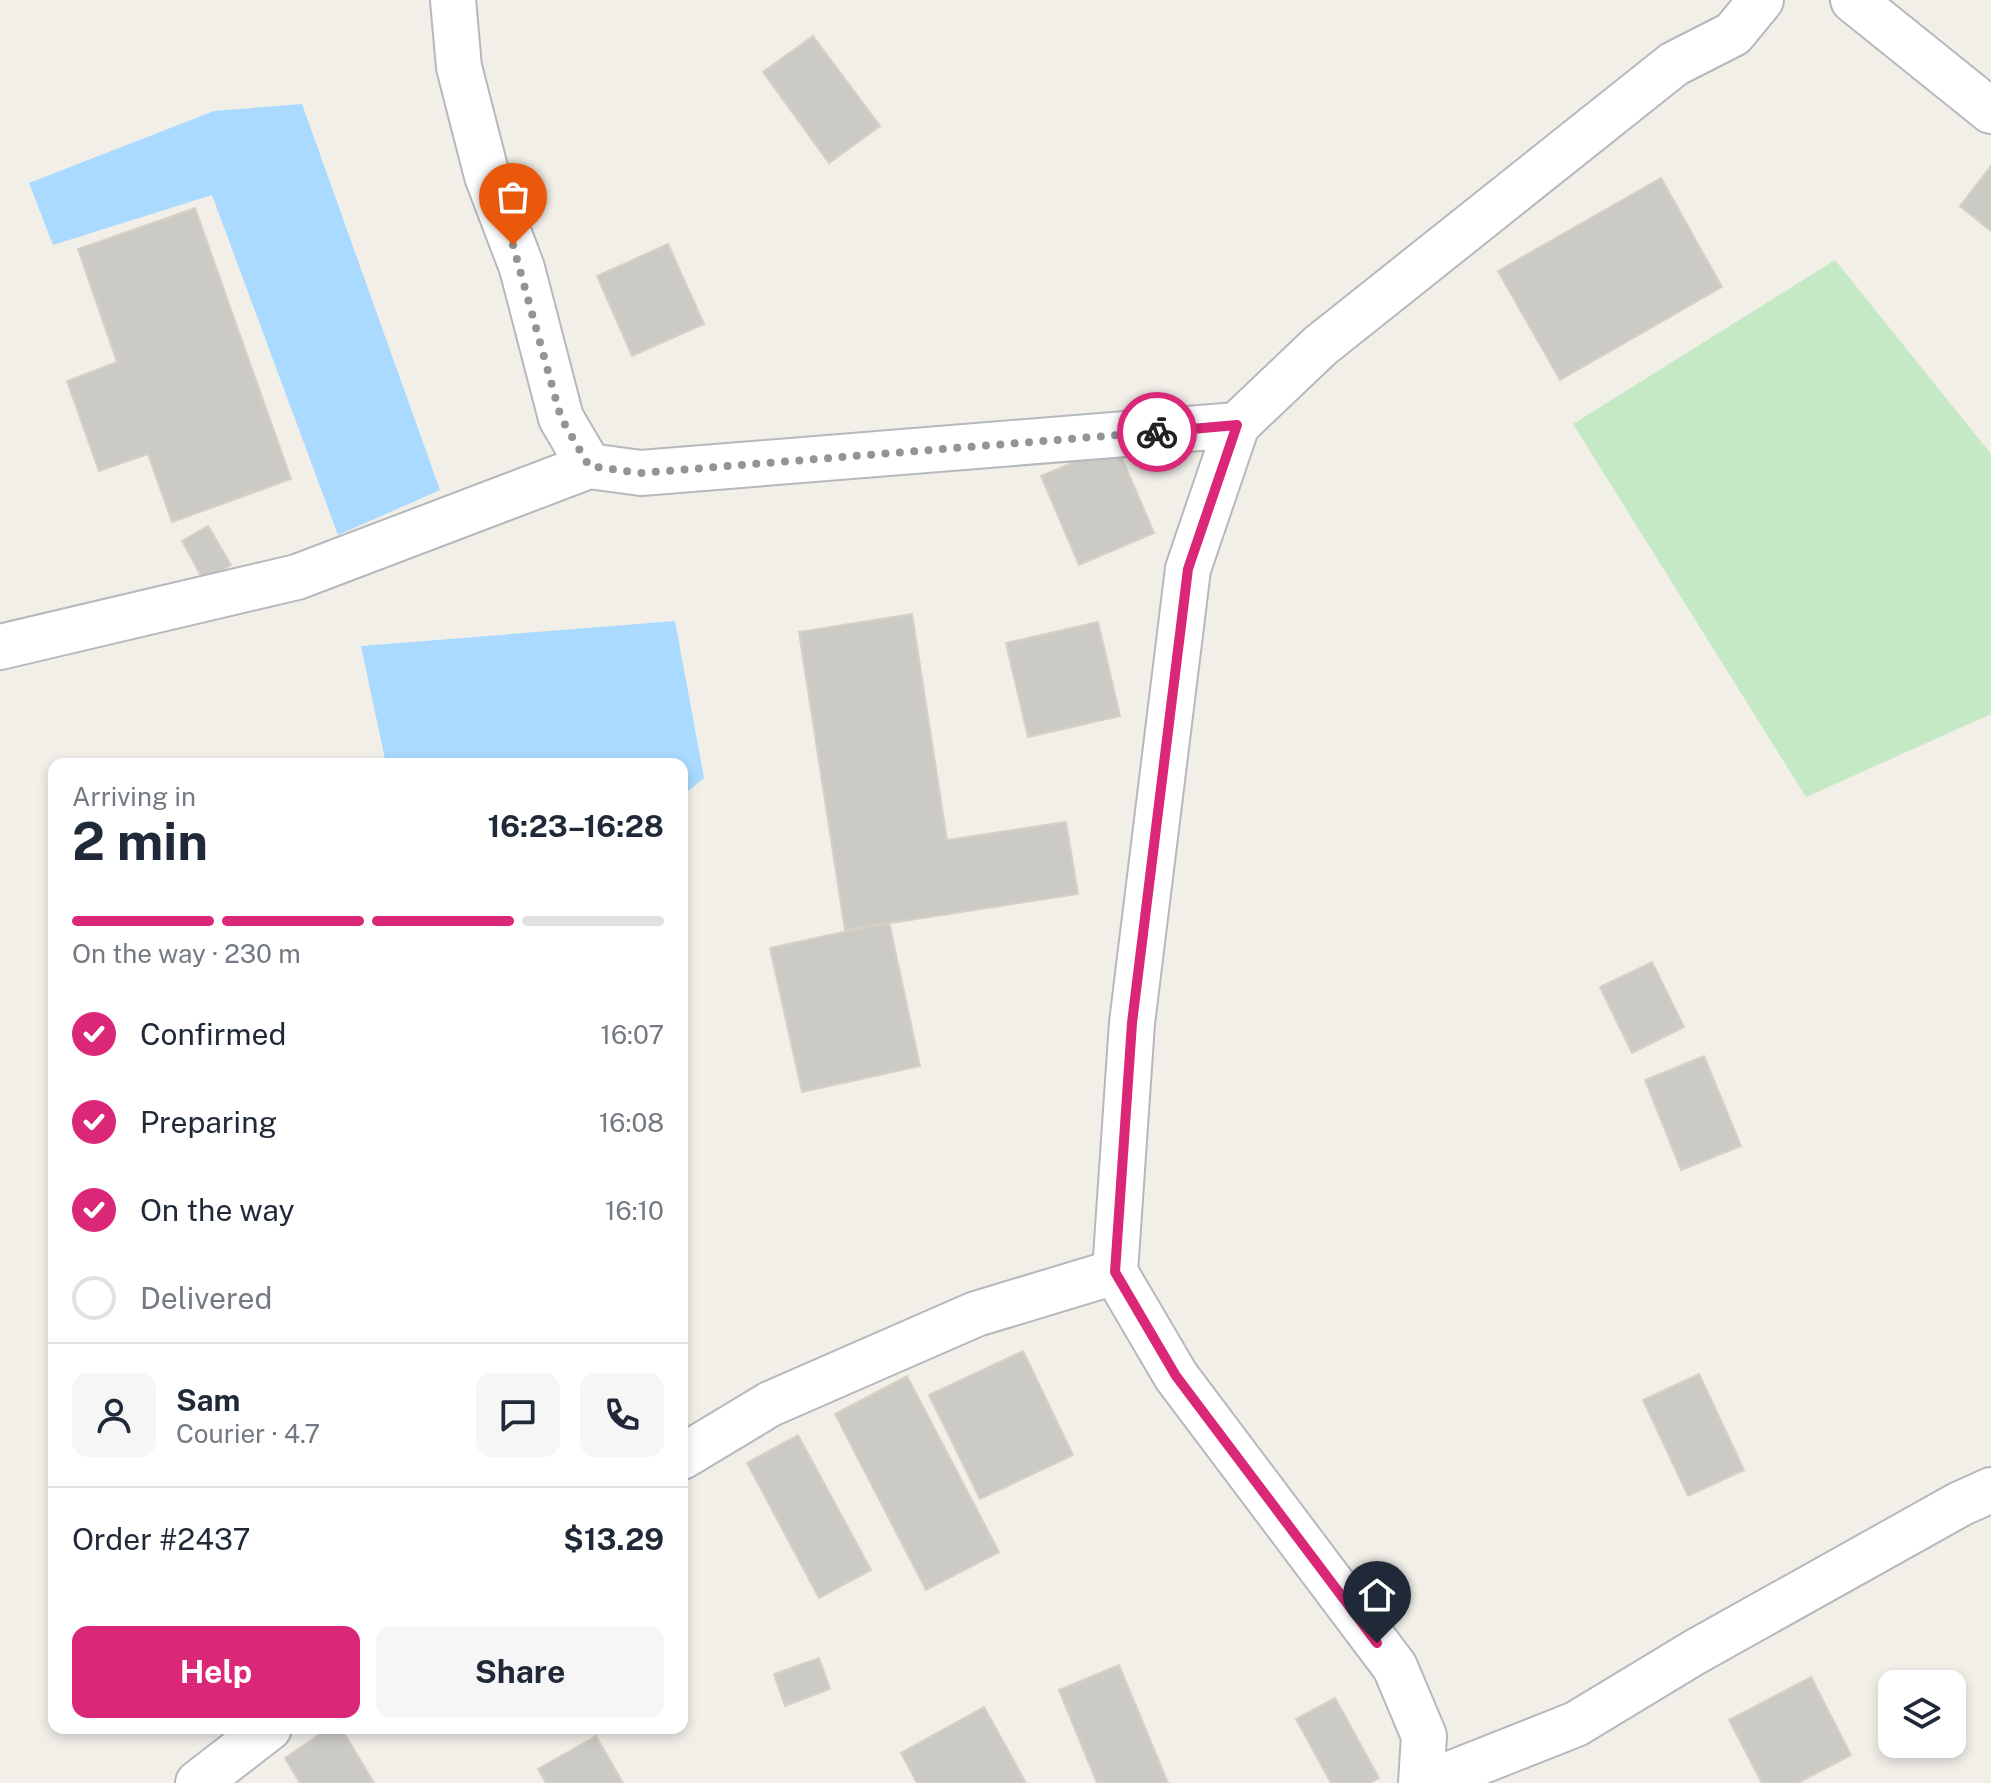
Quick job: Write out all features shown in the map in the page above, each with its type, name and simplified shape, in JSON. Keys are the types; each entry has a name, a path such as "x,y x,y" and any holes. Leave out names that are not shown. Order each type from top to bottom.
{"street":[{"path":"453,0 459,67 487,176 522,268 561,418 589,466"},
{"path":"1761,0 1733,34 1674,64 1320,346 1237,425 1188,569 1132,1023 1115,1272 1176,1376 1395,1667 1424,1736 1424,1783 1576,1724 1695,1652 1960,1504 1991,1490"},
{"path":"1853,0 1991,111"},
{"path":"0,647 297,577 589,466 641,473 1237,425"},
{"path":"688,1453 770,1404 976,1314 1115,1272"},
{"path":"198,1783 261,1734"}],"green space":[{"path":"1835,260 1991,454 1991,714 1806,797 1573,424"}],"water":[{"path":"302,104 440,490 338,535 212,195 53,245 29,183 214,111"},
{"path":"675,621 704,778 688,791 688,758 385,758 361,646"}],"building":[{"path":"813,36 880,126 829,163 763,72"},
{"path":"1991,166 1991,231 1960,206"},
{"path":"1661,178 1722,287 1560,380 1498,271"},
{"path":"195,208 291,479 172,522 148,454 99,471 67,381 117,362 78,249"},
{"path":"668,244 704,324 632,356 597,276"},
{"path":"1116,444 1154,533 1079,565 1041,476"},
{"path":"208,526 231,565 204,581 182,541"},
{"path":"912,614 947,840 1066,822 1078,894 845,930 799,632"},
{"path":"1098,622 1120,716 1028,737 1006,643"},
{"path":"889,922 920,1066 802,1092 770,948"},
{"path":"1652,962 1684,1027 1632,1053 1600,987"},
{"path":"1704,1056 1741,1146 1681,1170 1645,1080"},
{"path":"1023,1351 1073,1455 980,1499 929,1395"},
{"path":"1699,1374 1744,1470 1688,1496 1643,1400"},
{"path":"907,1376 999,1552 926,1590 835,1414"},
{"path":"798,1435 871,1570 819,1598 747,1463"},
{"path":"819,1658 830,1689 785,1706 774,1674"},
{"path":"1119,1665 1168,1783 1097,1783 1059,1690"},
{"path":"1811,1677 1851,1755 1798,1783 1762,1783 1729,1720"},
{"path":"1335,1698 1379,1778 1370,1783 1331,1783 1296,1719"},
{"path":"984,1707 1026,1783 917,1783 901,1753"},
{"path":"320,1734 345,1734 374,1783 300,1783 285,1758"},
{"path":"596,1736 623,1783 546,1783 538,1769"}],"way so far":[{"path":"513,245 522,268 561,418 589,466 641,473 1157,432"}],"route":[{"path":"1157,432 1237,425 1188,569 1132,1023 1115,1272 1176,1376 1377,1643"}]}
